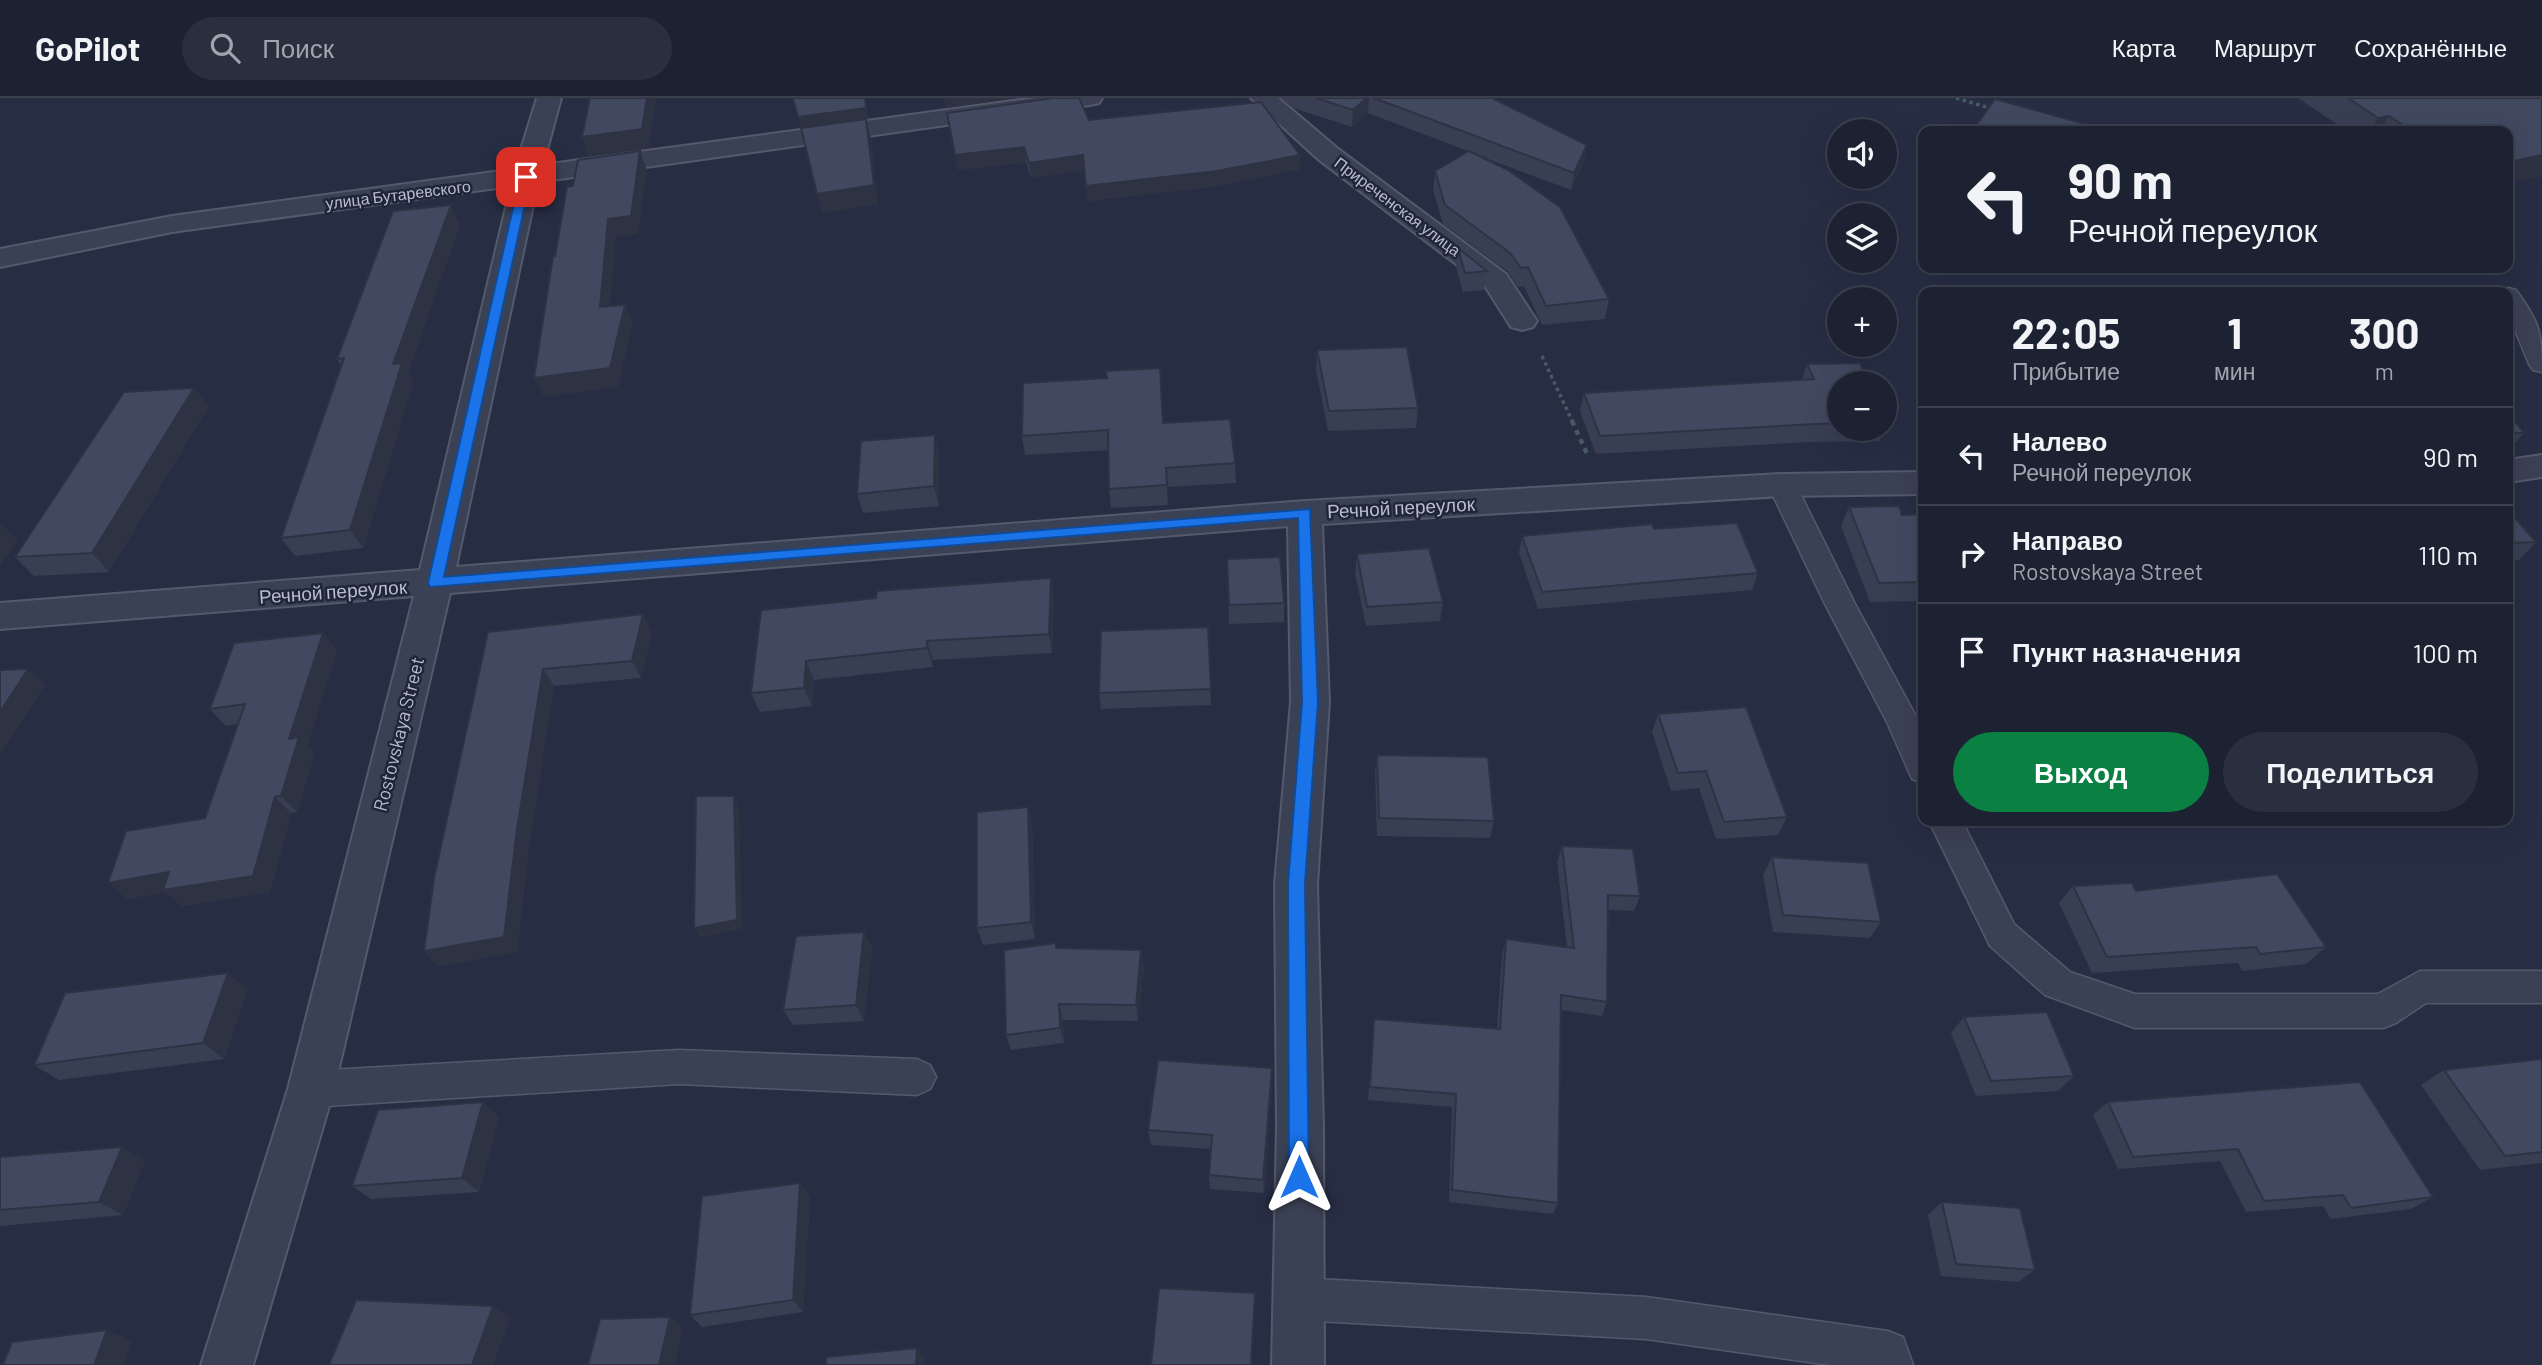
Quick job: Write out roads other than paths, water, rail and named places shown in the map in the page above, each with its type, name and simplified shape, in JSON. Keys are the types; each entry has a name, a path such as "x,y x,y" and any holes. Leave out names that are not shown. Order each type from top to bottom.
{"street":[{"name":"Rostovskaya Street","path":"227,1365 312,1089 435,583 526,177 549,98"},
{"name":"улица Бутаревского","path":"0,258 172,224 1090,98"},
{"name":"Приреченская улица","path":"1263,98 1328,154 1496,280 1522,321"},
{"path":"2513,470 2542,466"},
{"name":"Речной переулок","path":"0,616 1305,513 1782,485 1918,483"},
{"path":"1298,1365 1296,884 1310,702 1305,513"}],"lane":[{"path":"2513,302 2542,364"},
{"path":"1782,485 1840,604 1903,722 1918,758"},
{"path":"1948,826 2002,935 2057,984 2135,1011 2383,1012 2420,987 2542,987"},
{"path":"312,1089 679,1067 917,1077"},
{"path":"1299,1299 1646,1318 1888,1352 1892,1365"}]}
